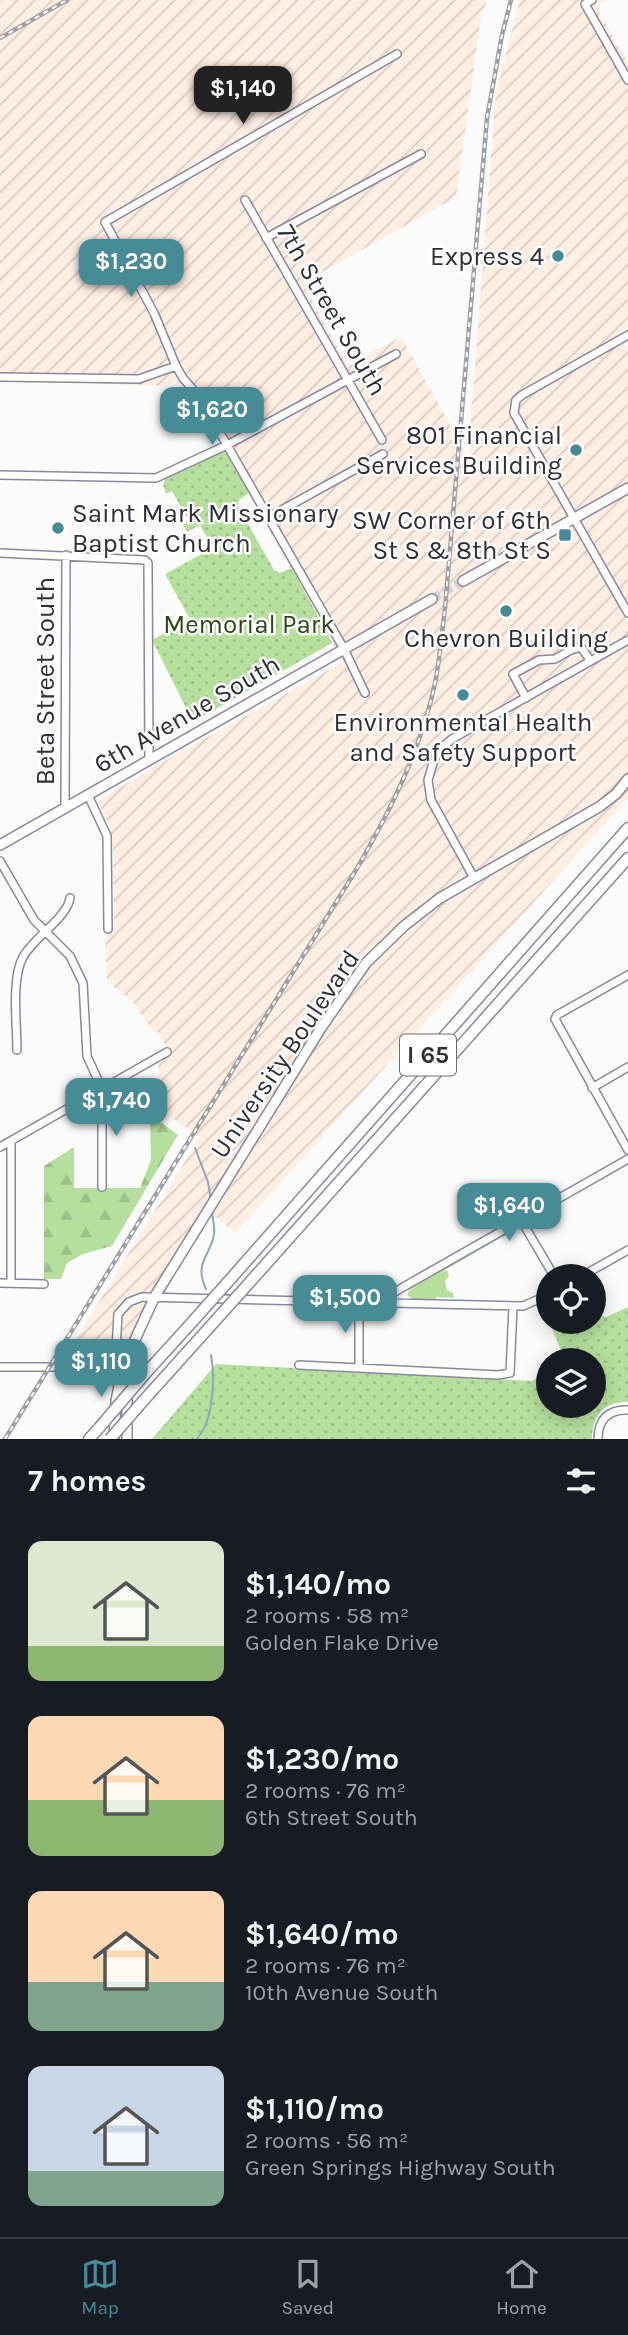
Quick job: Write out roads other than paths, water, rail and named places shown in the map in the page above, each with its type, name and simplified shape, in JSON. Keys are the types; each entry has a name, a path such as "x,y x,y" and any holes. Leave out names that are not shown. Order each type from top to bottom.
{"highway":[{"name":"I 65","path":"89,1439 628,826"},
{"name":"I 65","path":"112,1439 628,858"}],"main road":[{"path":"463,581 628,488"},
{"name":"6th Avenue South","path":"0,845 432,599"},
{"name":"University Boulevard","path":"112,1439 119,1385 155,1296 321,1028 366,963 404,926 440,898 599,807 616,794 628,779"},
{"path":"127,1368 127,1439"}],"street":[{"path":"589,2 628,80"},
{"path":"365,693 344,649 269,517 200,398 176,366 154,313 104,222 397,54"},
{"path":"266,237 421,153"},
{"name":"7th Street South","path":"245,200 382,440"},
{"path":"628,336 522,395 514,405 514,414 628,613"},
{"path":"0,475 156,478 227,445 396,354"},
{"path":"0,377 139,379 176,366"},
{"path":"269,517 383,454"},
{"path":"0,553 145,560 148,563 149,759"},
{"name":"Beta Street South","path":"65,808 66,555"},
{"path":"474,878 431,800 428,780 439,750 453,739 628,640"},
{"path":"526,698 513,674 533,662 555,659 581,647 590,660"},
{"path":"88,795 107,836 108,929"},
{"path":"0,861 29,913 70,956 79,973 85,999 87,1056 102,1089 102,1187"},
{"path":"17,1050 19,965 44,931 67,909 71,898"},
{"path":"628,975 555,1018 628,1150"},
{"path":"0,1147 167,1052"},
{"path":"592,1087 628,1067"},
{"path":"11,1141 11,1283"},
{"path":"376,1303 628,1159"},
{"path":"522,1220 547,1264"},
{"path":"603,1264 628,1250"},
{"path":"0,1283 44,1284"},
{"path":"115,1367 118,1314 129,1302 142,1297 513,1306 536,1302"},
{"path":"359,1302 359,1368"},
{"path":"299,1365 498,1375 510,1373 513,1306"},
{"path":"0,1367 127,1368"},
{"path":"598,1439 603,1419 611,1412 628,1410"}],"waterway":[{"path":"195,1148 208,1182 211,1200"},
{"path":"206,1289 201,1273 214,1235 212,1213"},
{"path":"197,1439 205,1426 210,1408 213,1381 211,1355"}],"tunnel":[{"path":"432,599 463,581"}],"railway":[{"path":"0,38 67,0"},
{"path":"5,1439 356,870 392,803 422,732 435,683 445,608 487,118 511,0"}],"place":[{"name":"Express 4","path":"558,256"},
{"name":"801 Financial Services Building","path":"576,450"},
{"name":"Saint Mark Missionary Baptist Church","path":"58,528"},
{"name":"SW Corner of 6th St S & 8th St S","path":"565,535"},
{"name":"Chevron Building","path":"506,611"},
{"name":"Environmental Health and Safety Support","path":"463,695"}],"park label":[{"name":"Memorial Park","path":"249,624"}]}
